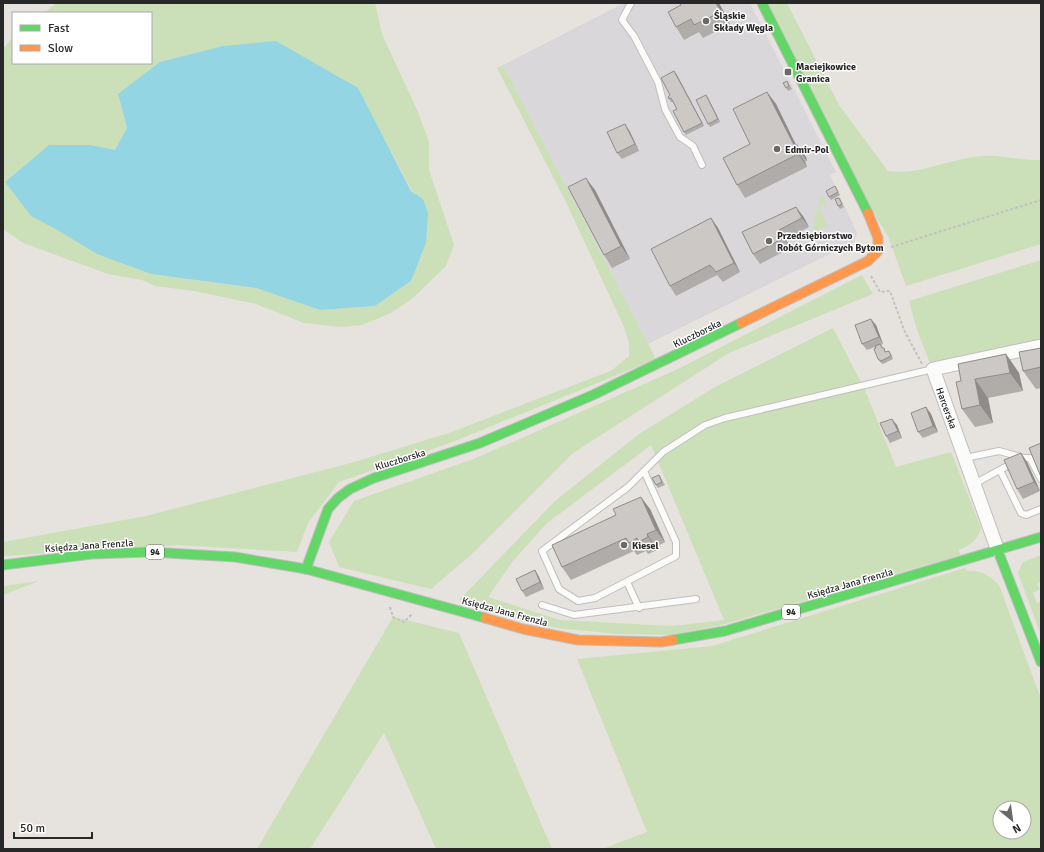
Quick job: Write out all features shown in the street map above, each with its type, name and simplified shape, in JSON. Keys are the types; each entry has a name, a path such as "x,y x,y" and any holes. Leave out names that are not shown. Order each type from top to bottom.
{"main road":[{"path":"762,3 871,218 878,238 878,251"},
{"name":"Kluczborska","path":"306,569 328,509 338,498 350,489 374,478 480,443 599,393 861,265 878,251"},
{"name":"Księdza Jana Frenzla","path":"3,565 92,554 150,552 235,557 306,569 410,596 523,630 578,640 661,642 725,631 1041,537"},
{"path":"998,550 1040,659"}],"street":[{"path":"929,370 1041,346"},
{"name":"Harcerska","path":"929,370 965,458 998,550"}],"lane":[{"path":"631,3 622,20 634,36 658,82 665,109 680,137 693,146 702,165"},
{"path":"644,471 676,542 676,556 595,598 578,601 559,589 542,551 628,487 644,471 663,452 704,425 725,418 929,370"},
{"path":"965,458 998,451 1022,458 1030,458 1041,479"},
{"path":"974,484 1022,458"},
{"path":"1000,470 1021,513 1026,515 1041,509"},
{"path":"627,582 639,608"},
{"path":"542,605 574,615 639,608 696,599"}],"path":[{"path":"878,251 1041,200"},
{"path":"787,249 788,251 795,247"},
{"path":"872,271 869,273 880,292 890,291 904,330 929,370"}],"shaded area":[{"path":"624,3 750,3 836,172 830,175 857,233 854,242 648,344 503,65"}],"green space":[{"path":"56,3 375,3 382,34 418,112 429,142 429,170 454,245 446,266 413,298 391,313 362,325 340,327 304,323 256,304 194,291 155,286 142,280 108,274 23,243 3,229 3,49 12,38 12,64 152,64 152,12 45,12","holes":["118,94 391,151 412,191 423,200 411,281 375,306 320,310 256,288 151,274 31,216 91,145 115,150 127,129"]},
{"path":"768,3 787,3 839,105 888,171 911,171 970,157 982,156 1041,160 1041,244 906,286 888,236 875,215"},
{"path":"503,65 656,359 455,441 339,482 308,523 297,552 178,545 3,556 3,542 146,516 351,463 449,433 611,371 629,356 629,343 624,327 566,202 497,68"},
{"path":"823,197 826,203 819,207 827,226 816,231 813,228 820,198"},
{"path":"1041,260 1041,342 930,363 917,330 909,301"},
{"path":"862,275 873,294 729,353 573,453 472,554 431,589 339,567 329,542 354,501 476,458 678,369"},
{"path":"833,328 865,390 896,467 951,452 981,528 978,536 970,544 959,550 960,555 725,624 671,635 618,634 557,628 480,610 459,600 555,501 639,434 715,387","holes":["651,445 724,620 672,626 560,620 488,597 513,561 547,523"]},
{"path":"1041,555 1041,581 1037,584 1040,589 1033,593 1037,603 1041,602 1041,635 1018,573 1023,562"},
{"path":"965,568 967,571 980,572 992,578 999,585 1041,699 1041,849 602,849 647,832 577,659 712,646"},
{"path":"39,581 3,595 3,586"},
{"path":"393,617 459,633 552,849 436,849 384,733 310,849 257,849"}],"water":[{"path":"276,41 358,88 411,191 423,199 428,213 426,243 411,281 375,306 320,310 256,288 151,274 97,254 31,216 5,182 49,145 91,145 115,150 127,128 118,94 160,62 223,46"}],"building":[{"path":"680,3 716,3 721,12 694,25 691,19 676,27 668,12 681,5"},
{"path":"674,71 702,123 684,132 673,111 677,109 671,98 669,99 668,97 670,95 661,78"},
{"path":"787,81 789,86 786,88 783,83"},
{"name":"Edmir-Pol","path":"767,92 794,145 797,145 798,149 796,150 798,154 737,185 723,158 750,144 733,109"},
{"path":"706,95 718,119 708,124 696,100"},
{"path":"625,124 635,144 617,153 607,132"},
{"path":"586,178 621,246 604,255 568,187"},
{"path":"835,186 838,192 829,197 826,191"},
{"path":"839,198 842,204 838,206 835,199"},
{"path":"796,207 802,218 779,230 784,238 753,254 742,232"},
{"path":"711,218 734,263 716,272 710,265 670,286 651,249"},
{"path":"871,319 879,337 862,344 855,325"},
{"path":"880,344 882,348 884,348 885,352 889,351 891,356 881,361 878,359 874,349 876,348 875,346"},
{"path":"1041,348 1041,367 1023,371 1019,352"},
{"path":"1006,354 1010,373 975,379 980,405 962,409 956,382 961,381 958,364"},
{"path":"926,407 933,426 918,432 911,413"},
{"path":"892,419 898,431 886,436 880,423"},
{"path":"1041,443 1041,477 1029,448"},
{"path":"1021,453 1034,482 1017,489 1004,460"},
{"path":"659,475 662,482 656,485 652,478"},
{"path":"641,497 656,530 647,534 648,537 639,542 637,538 629,543 626,538 562,567 552,545 616,515 613,509"},
{"path":"535,570 540,582 522,591 516,579"}],"traffic: fast":[{"path":"762,3 868,213"},
{"path":"306,569 328,509 338,498 350,489 374,478 480,443 593,395 741,323"},
{"path":"673,640 725,631 1041,537"},
{"path":"998,551 1041,662"},
{"path":"3,565 92,554 150,552 235,557 306,569 485,618"}],"traffic: slow":[{"path":"741,323 868,261 878,251 878,238 868,213"},
{"path":"485,618 523,629 578,640 661,642 673,640"}],"place":[{"name":"Śląskie Składy Węgla","path":"706,21"},
{"name":"Maciejkowice Granica","path":"788,72"},
{"name":"Edmir-Pol","path":"777,149"},
{"name":"Przedsiębiorstwo Robót Górniczych Bytom","path":"769,241"},
{"name":"Kiesel","path":"624,545"}]}
